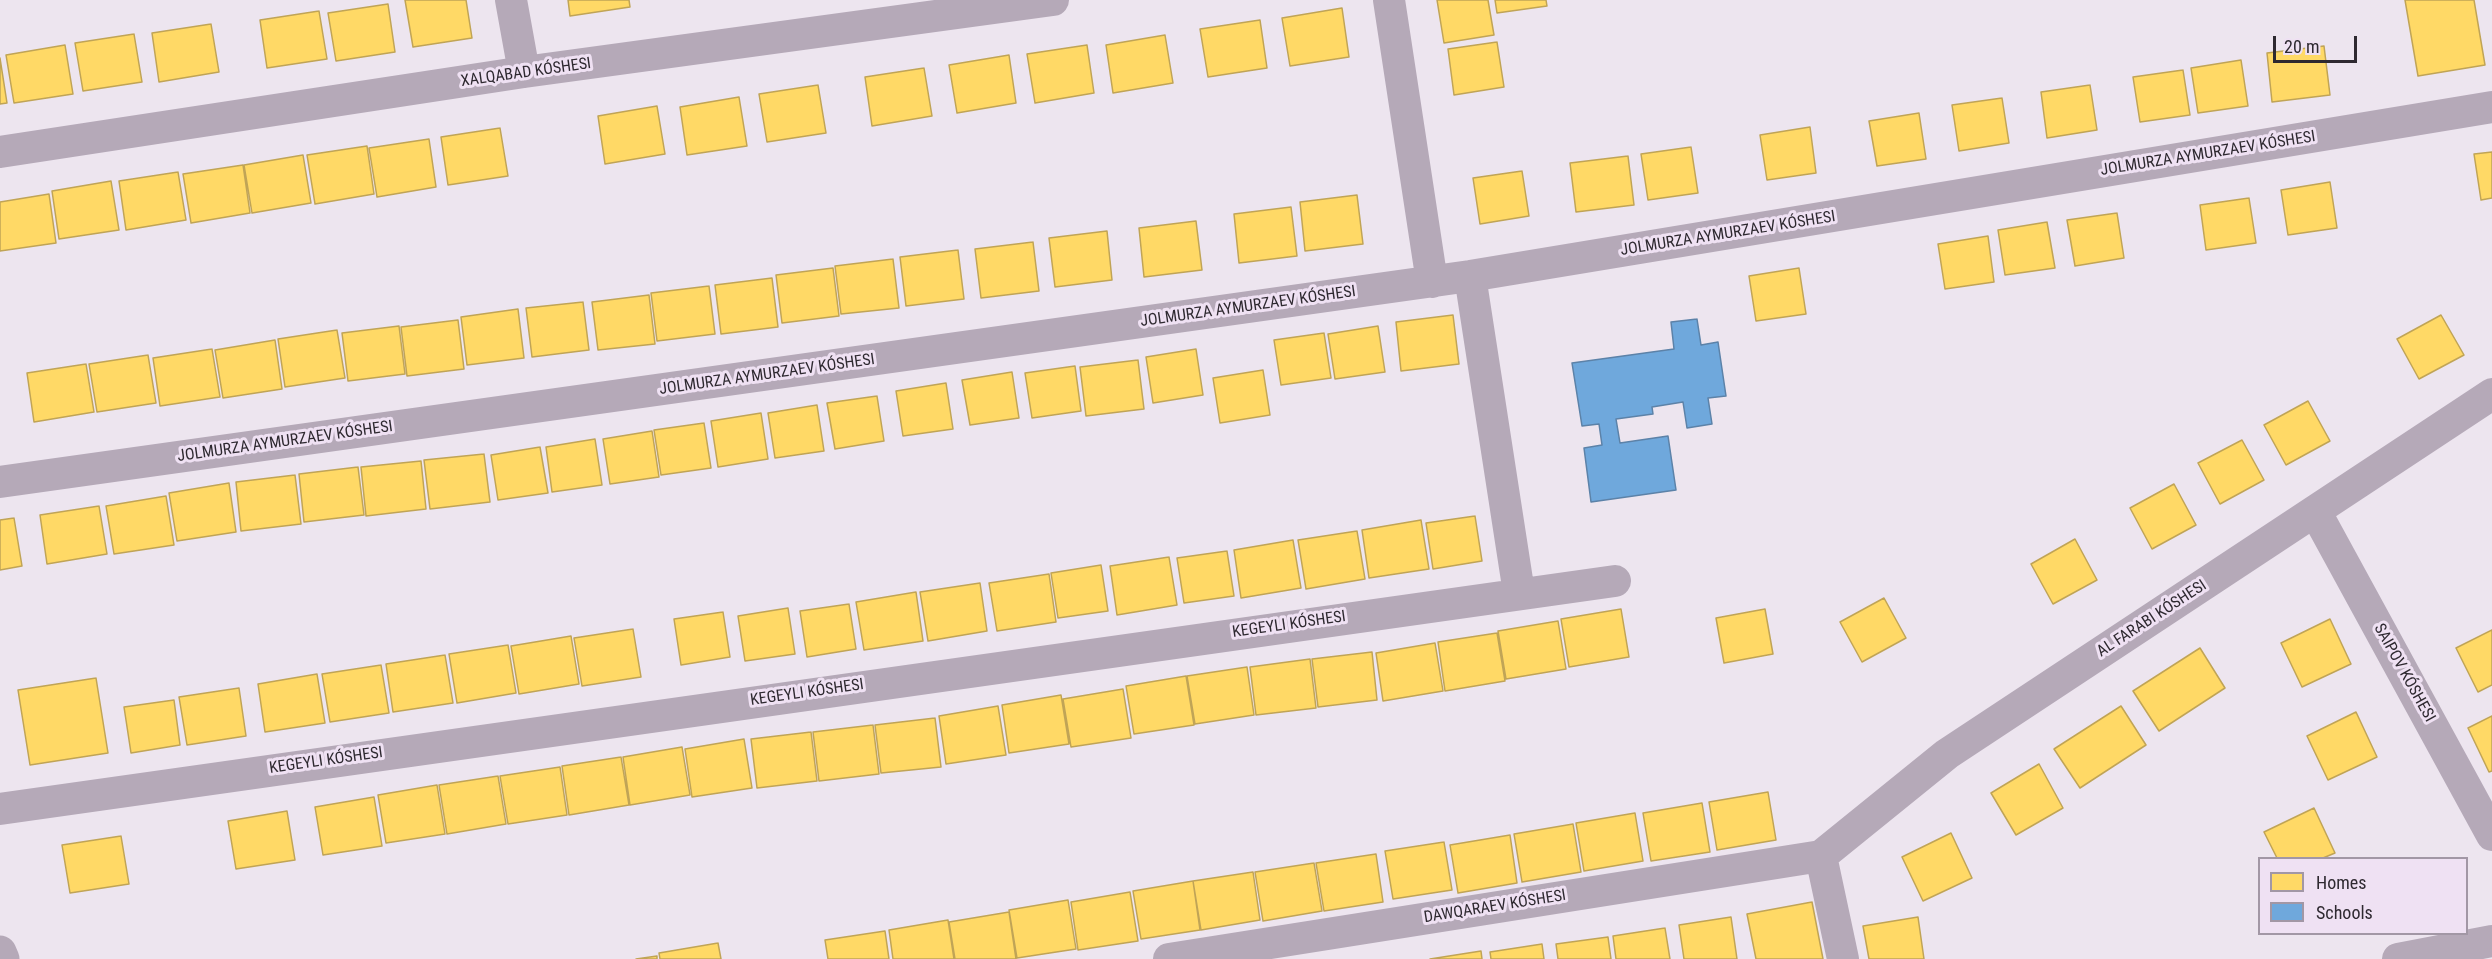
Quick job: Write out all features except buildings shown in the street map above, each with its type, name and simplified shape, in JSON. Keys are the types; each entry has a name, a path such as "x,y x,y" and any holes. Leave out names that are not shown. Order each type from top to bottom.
{"street":[{"path":"512,0 524,72"},
{"name":"XALQABAD KÓSHESI","path":"0,152 524,72 1053,0"},
{"path":"1389,0 1432,282"},
{"name":"JOLMURZA AYMURZAEV KÓSHESI","path":"0,482 1432,282 2492,107"},
{"path":"1470,276 1519,593"},
{"name":"AL FARABI KÓSHESI","path":"1821,856 1947,754 2492,394"},
{"name":"SAIPOV KÓSHESI","path":"2315,511 2492,836"},
{"name":"KEGEYLI KÓSHESI","path":"0,808 1615,581"},
{"path":"1821,856 1843,959"},
{"name":"DAWQARAEV KÓSHESI","path":"1169,959 1821,856"},
{"path":"2398,959 2492,941"},
{"path":"0,952 3,959"}]}
